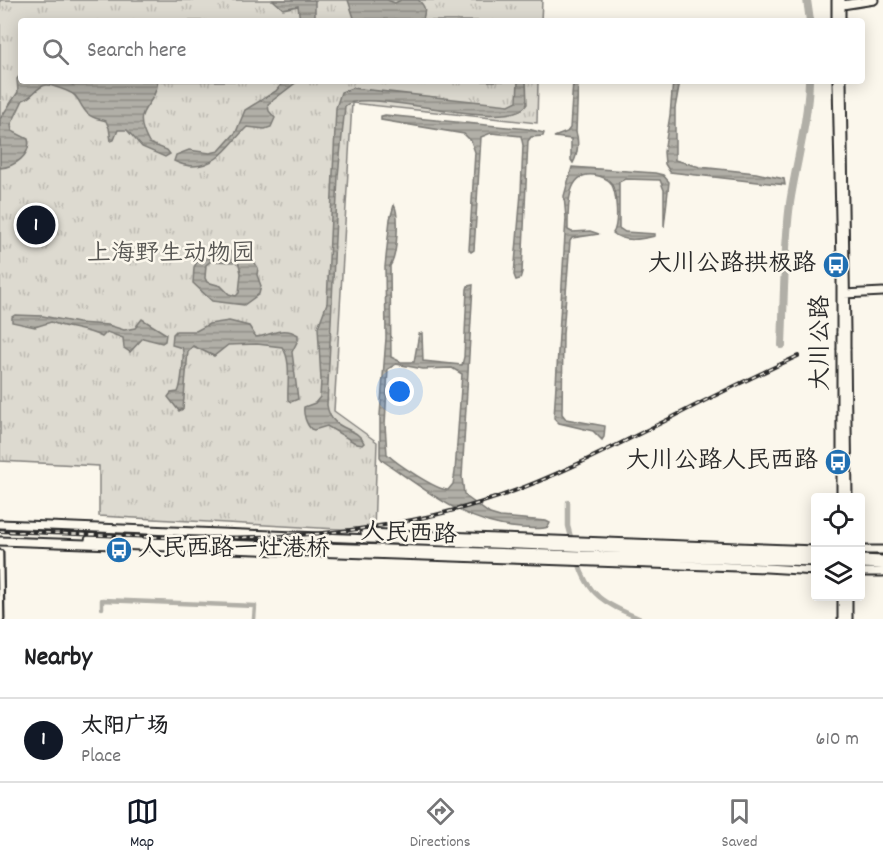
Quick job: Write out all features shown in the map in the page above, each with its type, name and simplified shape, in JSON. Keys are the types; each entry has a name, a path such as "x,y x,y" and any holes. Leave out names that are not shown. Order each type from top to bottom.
{"main road":[{"path":"839,2 874,0"},
{"path":"836,18 839,2"},
{"path":"839,2 841,18"},
{"name":"大川公路","path":"837,84 844,296"},
{"name":"大川公路","path":"842,84 843,332 848,493"},
{"path":"844,296 883,292"},
{"path":"844,296 883,296"},
{"name":"大川公路","path":"841,493 844,349"},
{"name":"人民西路","path":"0,522 564,551 767,558 811,557"},
{"name":"人民西路","path":"0,539 581,551 751,557 811,562"},
{"path":"865,550 883,550"},
{"name":"人民西路","path":"767,558 811,551"},
{"name":"人民西路","path":"767,558 811,570"},
{"path":"865,559 883,560"},
{"path":"865,564 883,565"},
{"path":"865,572 883,572"},
{"path":"842,601 842,619"},
{"path":"848,601 848,619"}],"street":[{"path":"0,553 1,619"}],"green space":[{"name":"上海野生动物园","path":"0,0 542,0 541,18 18,18 18,84 538,84 537,123 352,103 334,411 377,442 374,531 99,516 99,466 0,461"}],"shaded area":[{"path":"273,0 315,0 315,18 300,18 298,6 283,9"},
{"path":"348,0 387,0 395,3 401,0 418,0 424,7 423,18 354,18"},
{"path":"17,79 18,84 157,84 152,99 144,110 141,122 149,143 167,150 170,154 165,157 142,147 127,130 118,130 114,140 111,141 106,121 90,116 76,96 47,85 40,87 30,97 23,100 11,125 12,131 28,139 29,145 25,155 16,163 0,168 0,119 18,92"},
{"path":"282,84 294,84 268,104 269,111 275,118 271,127 265,129 247,127 217,158 202,165 188,166 174,161 176,155 189,150 210,153 219,151 236,132 245,110 276,91"},
{"path":"518,84 526,84 527,104 515,112 467,113 379,101 358,101 345,106 338,176 327,405 333,420 356,433 364,443 357,444 327,426 311,429 305,419 304,407 315,403 320,397 318,327 327,303 336,108 341,92 352,88 509,105 517,101"},
{"path":"573,84 578,84 576,132 578,148 573,163 571,139 554,137 567,132 570,128"},
{"path":"673,84 679,84 675,108 675,160 700,167 756,173 784,179 785,185 670,172 665,164 664,152"},
{"path":"381,116 528,129 544,133 543,136 531,137 528,141 520,279 516,280 514,275 521,193 523,145 521,136 491,133 481,137 474,250 471,252 469,250 475,152 471,141 464,134 381,120"},
{"path":"572,167 655,173 663,175 669,182 664,227 664,190 660,180 625,179 619,182 619,228 625,232 655,234 655,236 639,239 622,238 613,233 617,216 616,201 613,188 608,180 596,175 585,175 573,185 570,194 568,230 572,232 590,231 599,234 572,238 570,241 563,334 562,414 566,419 605,426 602,440 593,431 559,423 554,418 566,218 564,196"},
{"path":"394,205 397,226 396,245 390,266 391,357 401,362 414,362 419,334 422,333 423,361 462,365 467,289 468,286 473,285 462,477 464,494 490,514 546,521 550,523 548,527 534,529 501,525 465,513 431,494 380,457 380,415 386,338 385,267 390,219","holes":["396,364 423,369 452,368 462,374 455,472 453,484 448,490 426,481 387,454 385,425 388,369"]},
{"path":"234,251 244,255 258,268 257,275 261,286 259,294 244,305 212,301 193,283 194,267 201,255","holes":["211,261 239,264 241,273 239,293 236,296 229,294 221,286 207,282 206,265"]},
{"path":"15,315 43,316 78,323 108,325 124,330 135,328 142,319 166,334 165,341 162,343 143,338 130,352 124,348 123,338 107,332 102,337 51,322 35,327 12,322 12,317"},
{"path":"229,321 249,326 256,337 282,331 298,335 292,352 298,399 291,402 288,400 288,365 282,347 257,344 228,345 214,356 193,346 188,351 183,409 179,411 168,397 171,393 178,392 183,363 182,348 172,345 173,334 176,331 196,331 209,324"}],"waterway":[{"path":"807,0 810,18"},
{"path":"782,345 788,221 809,84"},
{"path":"568,502 568,526 572,541"},
{"path":"578,561 588,584 601,599 641,619"},
{"path":"102,608 102,600 255,606 254,619"}],"railway":[{"path":"0,531 189,538 251,537 313,534 375,527 436,515 498,497 564,470 798,356"}],"place":[{"name":"太阳广场","path":"36,225"},
{"name":"大川公路拱极路","path":"836,265"},
{"name":"大川公路人民西路","path":"838,462"},
{"name":"人民西路一灶港桥","path":"119,550"}]}
